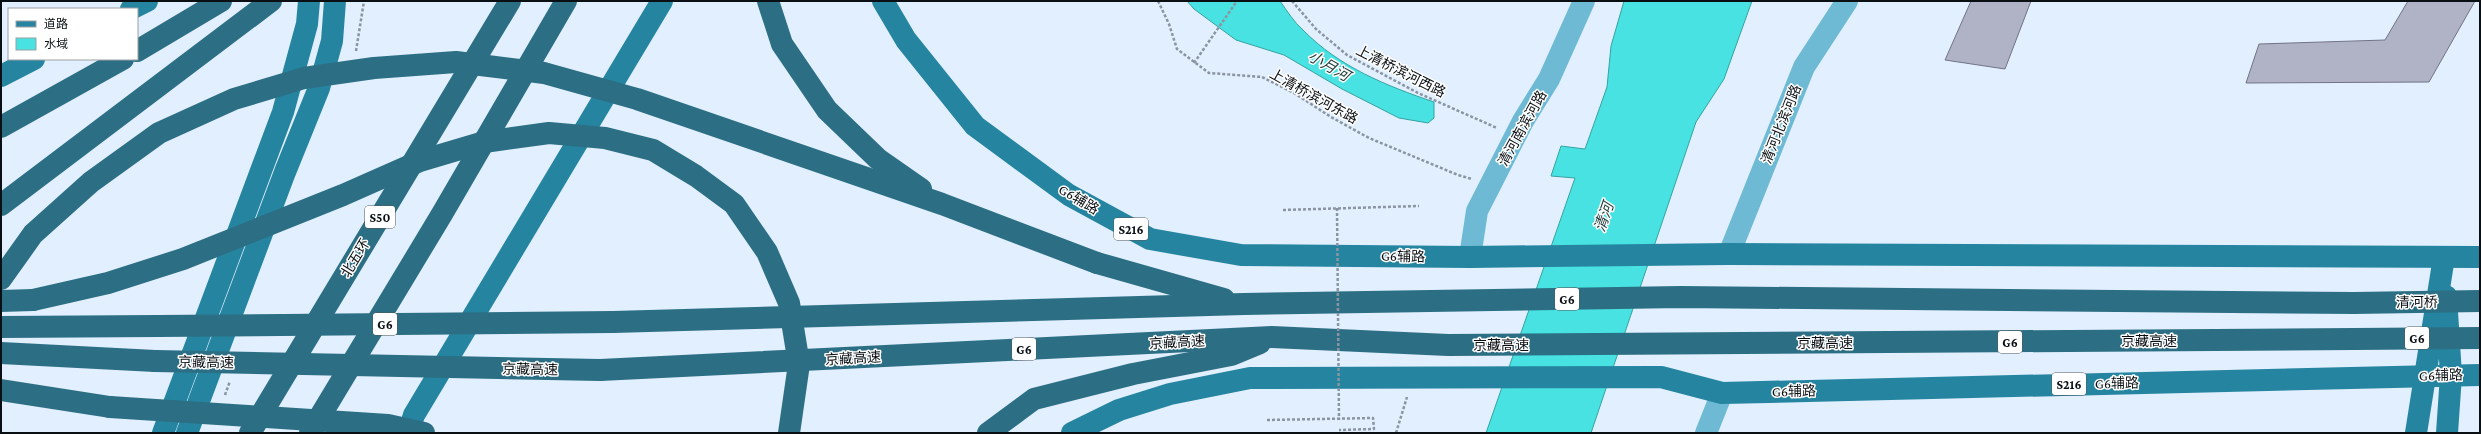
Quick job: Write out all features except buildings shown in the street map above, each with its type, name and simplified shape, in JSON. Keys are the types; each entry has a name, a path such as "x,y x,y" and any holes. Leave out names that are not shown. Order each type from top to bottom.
{"highway":[{"path":"138,50 221,1"},
{"path":"1,205 272,1"},
{"name":"北五环","path":"250,433 510,1"},
{"path":"310,433 442,214 566,1"},
{"path":"768,1 782,44 827,110 878,159 942,204"},
{"path":"1,127 121,60"},
{"path":"1,279 33,234 91,182 159,133 234,99 304,78 374,68 456,62 544,73 637,99 942,204 1097,263 1244,304"},
{"path":"1,301 33,300 108,283 183,259 343,196 420,161 484,142 549,133 605,138 653,150 696,176 734,204 767,252 789,303 799,364 789,433"},
{"path":"327,433 442,214"},
{"name":"清河桥","path":"1244,304 1681,297 2354,303 2480,301"},
{"name":"G6","path":"1,327 613,322 1244,304"},
{"path":"988,433 1034,399 1133,374 1231,355 1272,337"},
{"name":"京藏高速","path":"1,353 155,361 600,370 1272,337 1448,345 2480,338"},
{"path":"1,390 110,407 388,425 424,433"}],"main road":[{"path":"133,8 147,1"},
{"path":"164,433 283,112 307,24 309,1"},
{"path":"187,433 282,179 319,88 332,40 335,1"},
{"path":"408,433 414,415 662,1"},
{"name":"G6辅路","path":"883,1 906,40 975,126 1069,195 1150,239 1241,255 1470,257 1694,256 1729,254"},
{"path":"1,76 32,60"},
{"path":"1729,254 2480,256"},
{"path":"2444,257 2452,375 2447,433"},
{"path":"2416,433 2444,257"},
{"name":"G6辅路","path":"1411,378 1661,377 1722,393 2480,375"},
{"path":"1072,433 1119,410 1170,394 1250,378 1411,378"}],"street":[{"name":"清河南滨河路","path":"1470,257 1477,211 1517,133 1549,79 1584,1"},
{"name":"清河北滨河路","path":"1729,254 1804,67 1847,1"},
{"path":"1706,433 1722,393"}],"path":[{"name":"上清桥滨河东路","path":"1158,1 1169,24 1177,50 1193,63 1209,73 1262,77 1294,93 1331,117 1369,138 1458,175 1493,182"},
{"path":"1193,63 1237,1"},
{"name":"上清桥滨河西路","path":"1292,1 1316,29 1347,55 1381,74 1473,119 1517,133"},
{"path":"1283,210 1419,206"},
{"path":"1337,208 1338,420"},
{"path":"1396,433 1411,378"},
{"path":"1267,420 1338,420 1373,418 1374,429 1339,430"}],"water":[{"name":"小月河","path":"1187,1 1280,1 1300,27 1332,55 1381,82 1434,102 1434,118 1428,123 1399,118 1342,89 1284,55 1236,40 1194,9"},
{"name":"清河","path":"1624,1 1752,1 1724,79 1696,122 1591,433 1486,433 1575,178 1551,176 1561,146 1585,149 1607,87 1611,46"}]}
